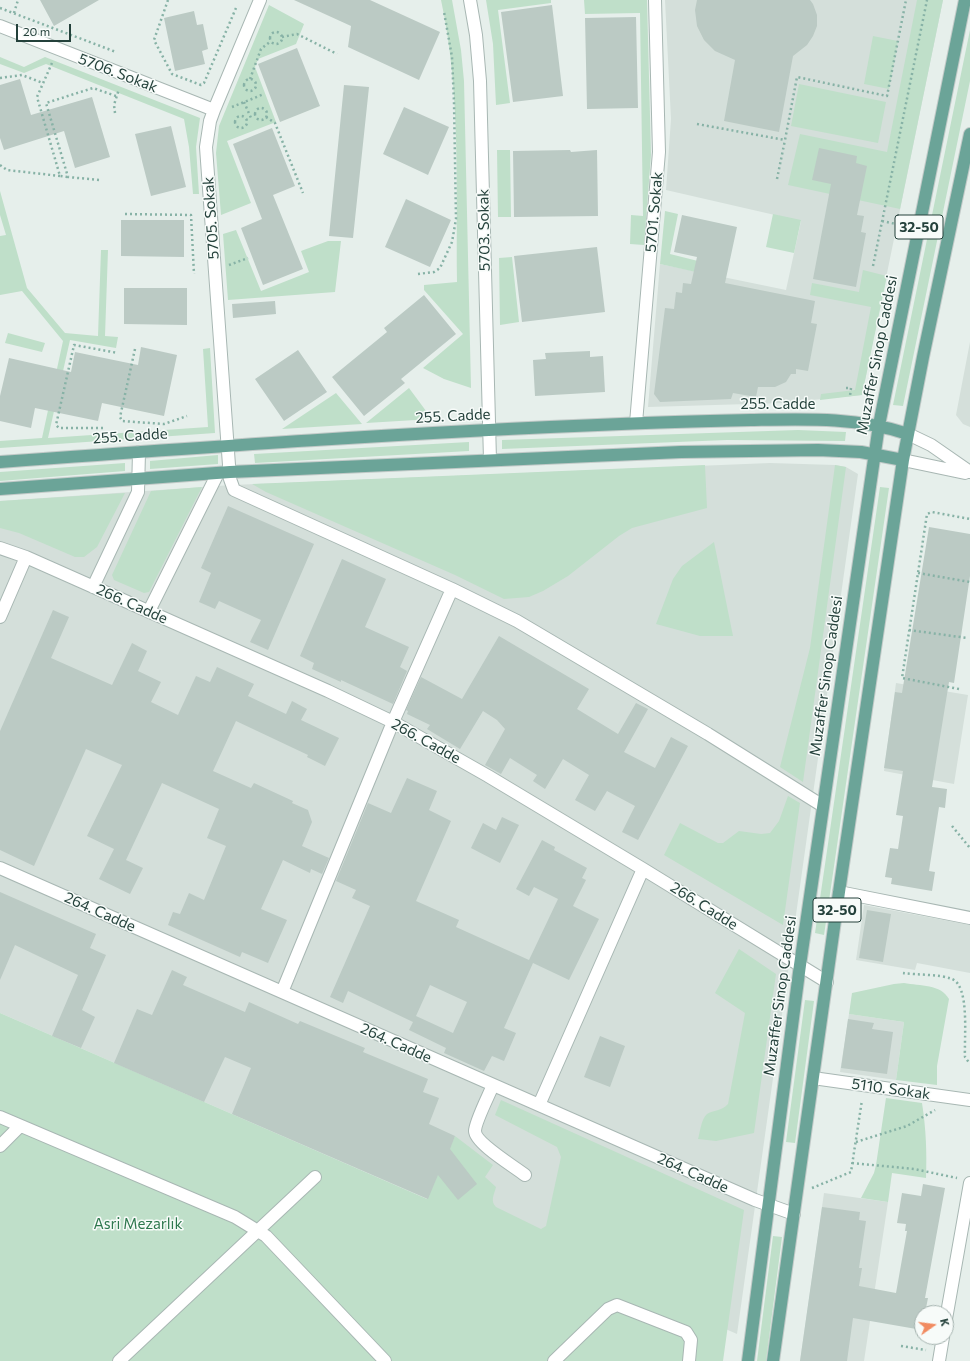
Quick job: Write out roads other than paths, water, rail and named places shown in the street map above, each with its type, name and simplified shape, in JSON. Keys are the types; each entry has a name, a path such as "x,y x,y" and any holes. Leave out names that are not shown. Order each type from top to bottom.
{"main road":[{"name":"Muzaffer Sinop Caddesi","path":"748,1361 800,965 879,425 965,0"},
{"name":"32-50","path":"773,1361 839,892 903,460 968,155 970,134"},
{"name":"255. Cadde","path":"0,462 228,445 636,423 810,420 850,421 879,425 908,434"},
{"path":"0,489 224,473 490,460 771,449 850,451 875,454 903,460"}],"street":[{"name":"5705. Sokak","path":"260,0 214,110 210,121 206,147 228,445 224,473 232,485 238,493 452,589 518,621 708,734 823,806"},
{"name":"5703. Sokak","path":"470,0 476,35 480,81 490,460"},
{"name":"5701. Sokak","path":"636,423 659,152 655,0"},
{"name":"5706. Sokak","path":"0,26 214,110"},
{"path":"908,434 930,445 970,473"},
{"path":"93,587 135,503 140,479 139,452"},
{"path":"903,460 970,473"},
{"path":"149,611 224,473"},
{"name":"266. Cadde","path":"0,548 26,557 149,611 394,722 643,869 827,982"},
{"path":"0,616 26,557"},
{"path":"282,992 394,722 452,589"},
{"name":"264. Cadde","path":"0,868 768,1206 794,1214"},
{"path":"539,1105 643,869"},
{"path":"839,892 970,918"},
{"name":"5110. Sokak","path":"813,1078 970,1100"},
{"path":"493,1085 476,1127 476,1136 482,1143 525,1175"},
{"path":"0,1118 235,1217 259,1230 278,1248 385,1361"},
{"path":"0,1146 20,1126"},
{"path":"119,1361 315,1177"},
{"path":"948,1305 966,1181"},
{"path":"554,1361 608,1309 617,1305 686,1332 691,1340 689,1361"},
{"path":"939,1358 941,1345"}],"park label":[{"name":"Asri Mezarlık","path":"138,1224"}]}
